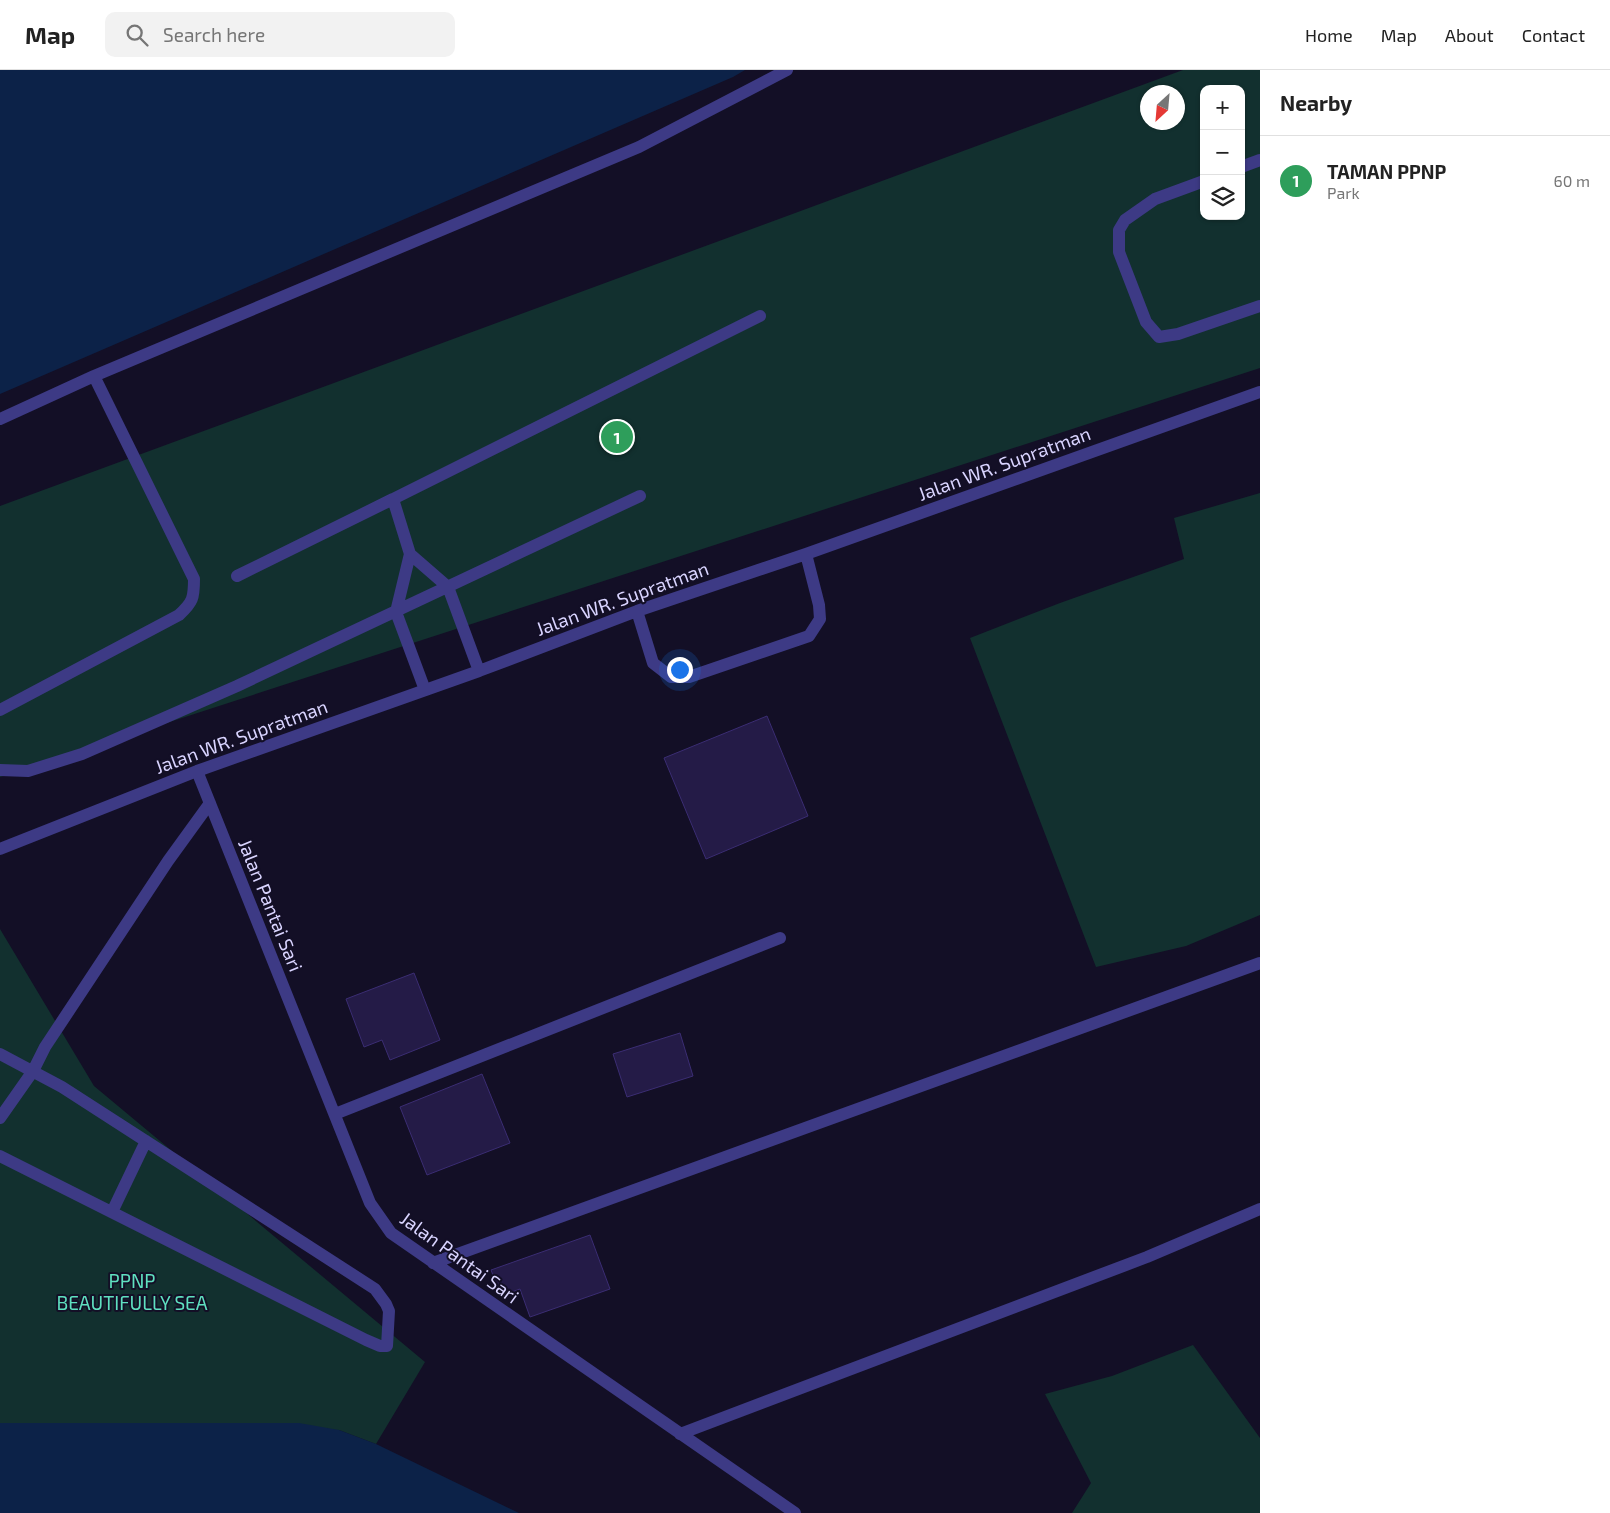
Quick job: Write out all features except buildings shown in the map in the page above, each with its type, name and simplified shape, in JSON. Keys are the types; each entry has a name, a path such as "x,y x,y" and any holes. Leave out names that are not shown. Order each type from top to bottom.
{"street":[{"path":"0,420 94,376 639,147 787,70"},
{"path":"1245,166 1260,160"},
{"path":"1200,182 1155,199 1125,220 1119,230 1119,252 1146,322 1159,337 1178,334 1260,306"},
{"path":"237,576 760,316"},
{"path":"0,710 179,615 190,606 194,597 194,579 94,376"},
{"name":"Jalan WR. Supratman","path":"0,849 197,771 637,612 806,554 1260,392"},
{"path":"0,770 28,771 82,754 237,686 640,496"},
{"path":"393,499 410,554 396,612 425,690"},
{"path":"410,554 448,587 479,670"},
{"path":"637,612 652,663 671,677 689,677 809,636 820,619 806,554"},
{"name":"Jalan Pantai Sari","path":"197,771 336,1114 370,1203 391,1233 795,1513"},
{"path":"0,1118 33,1071 66,1015 168,861 210,803"},
{"path":"336,1114 780,938"},
{"path":"433,1263 1260,963"},
{"path":"0,1054 62,1086 375,1289 389,1311 387,1346 380,1346 366,1340 0,1156"},
{"path":"112,1212 146,1141"},
{"path":"680,1434 1146,1258 1260,1209"}],"green space":[{"path":"1183,70 1260,70 1260,368 0,777 0,506 1140,86 1140,130 1185,130 1185,85 1142,85"},
{"path":"1260,493 1260,915 1186,946 1096,967 970,638 1060,603 1184,559 1174,518"},
{"name":"PPNP BEAUTIFULLY SEA","path":"0,929 94,1086 425,1362 376,1444 339,1430 0,1423"},
{"path":"1193,1345 1260,1438 1260,1513 1072,1513 1091,1483 1045,1394 1112,1376"}],"water":[{"path":"0,70 745,70 733,77 0,394"},
{"path":"0,1423 299,1423 339,1430 376,1444 519,1513 0,1513"}],"place":[{"name":"TAMAN PPNP","path":"617,437"}]}
